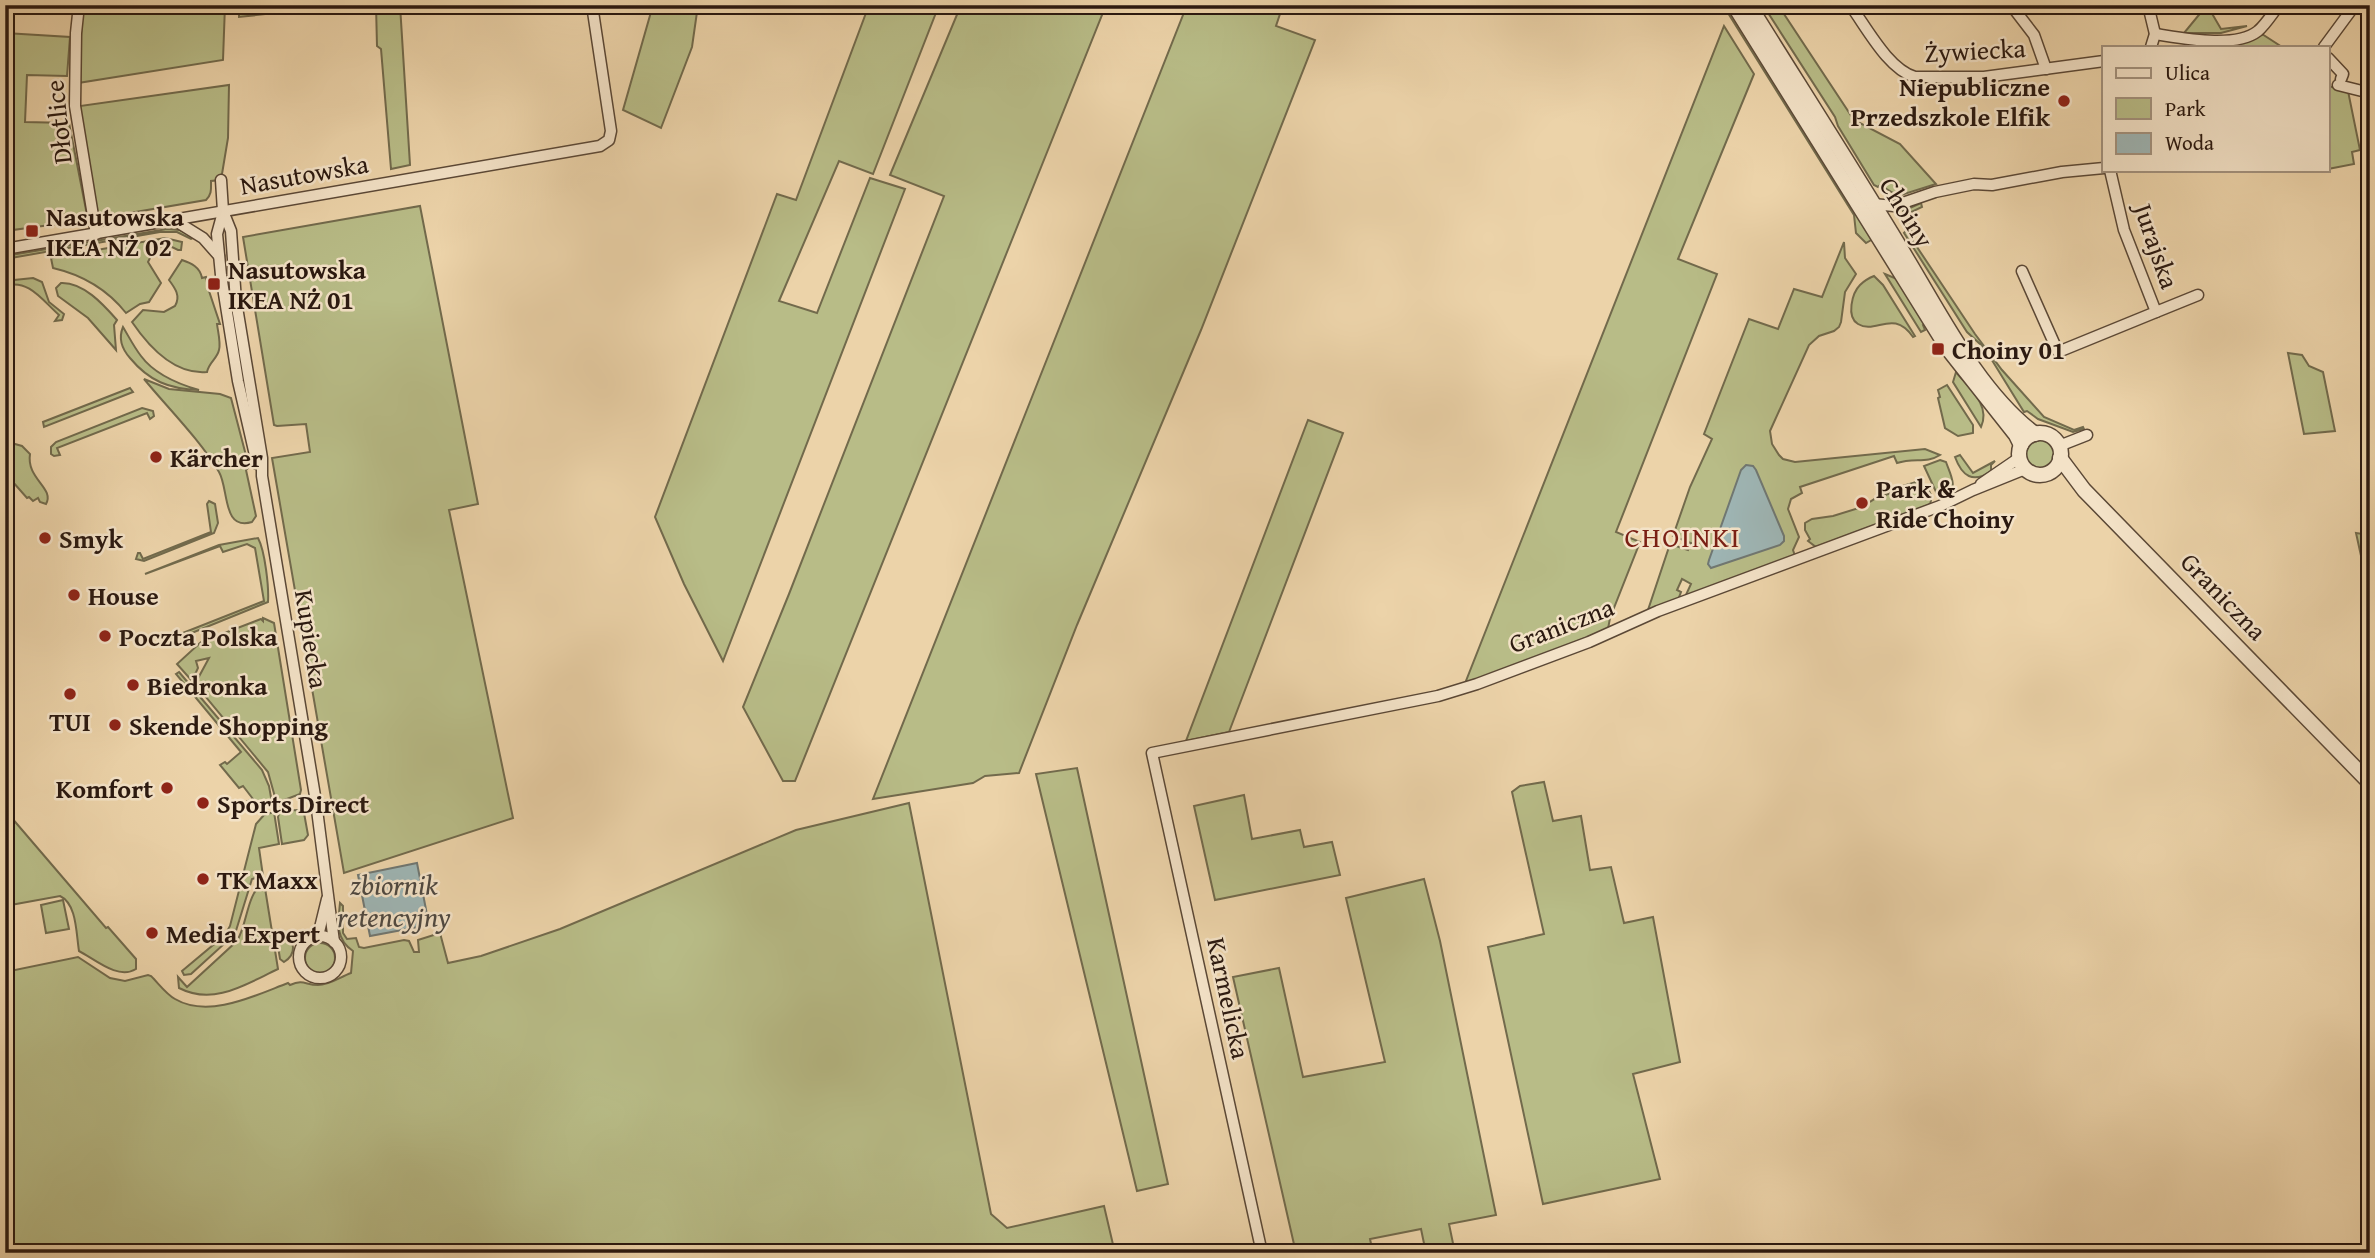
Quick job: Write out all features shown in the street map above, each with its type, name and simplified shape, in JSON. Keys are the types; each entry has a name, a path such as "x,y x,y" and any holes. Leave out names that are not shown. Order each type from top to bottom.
{"street":[{"name":"Dłotlice","path":"79,5 75,106 96,234"},
{"name":"Nasutowska","path":"5,249 594,147 609,140 611,123 592,5"},
{"name":"Choiny","path":"1734,5 1952,355 2014,431 2022,457"},
{"name":"Choiny","path":"1749,5 1943,321 1972,363 2014,415 2035,434"},
{"name":"Żywiecka","path":"1850,5 1887,56 1908,75 1922,78 1984,77 2098,62"},
{"path":"2011,5 2034,35 2046,69"},
{"path":"2148,5 2155,34 2151,46"},
{"path":"2155,34 2207,44 2240,38 2256,32 2279,5"},
{"path":"2325,46 2355,5"},
{"path":"2330,60 2343,74 2339,82 2370,93"},
{"path":"1873,204 1894,206 1935,191 2102,168"},
{"name":"Jurajska","path":"2022,271 2058,352 2156,312 2124,230 2110,172"},
{"path":"221,180 223,211"},
{"path":"1888,228 1894,206"},
{"name":"Kupiecka","path":"223,211 218,230 219,256 245,414 255,460 262,476"},
{"name":"Kupiecka","path":"223,211 231,231 236,301 316,802 334,942"},
{"path":"174,220 199,235 219,256"},
{"path":"2156,312 2198,295"},
{"path":"2035,434 2050,437 2059,452 2056,467 2050,472 2037,475 2022,457 2028,437 2035,434"},
{"path":"2059,452 2087,435"},
{"name":"Graniczna","path":"2059,452 2084,489 2370,783"},
{"name":"Graniczna","path":"1152,753 1458,690 1589,642 1658,611 1940,506 1973,490 2022,457"},
{"name":"Graniczna","path":"2050,472 2084,489"},
{"name":"Karmelicka","path":"1152,753 1262,1253"},
{"name":"Kupiecka","path":"318,936 328,893"},
{"path":"318,936 327,937 334,942 341,954 338,969 327,978 312,977 301,968 299,955 304,943 318,936"}],"green space":[{"path":"83,5 225,5 223,60 78,83"},
{"path":"239,5 348,5 239,17"},
{"path":"376,5 400,5 410,165 391,169 381,49 377,46"},
{"path":"653,5 698,5 692,47 661,128 623,110"},
{"path":"869,5 939,5 873,174 839,161 779,301 817,313 870,178 905,189 723,661 684,584 655,517 777,194 796,200"},
{"path":"961,5 1106,5 795,781 783,781 743,707 944,196 890,175"},
{"path":"1187,5 1283,5 1276,26 1315,40 1201,330 1077,625 1019,773 985,776 973,783 873,799"},
{"path":"1723,5 1727,5 1873,239 1866,243 1856,233 1854,215"},
{"path":"1763,5 1778,5 1854,120 1900,144 1936,184 1898,196 1880,185 1874,185 1835,117"},
{"path":"2207,5 2221,29 2247,26 2221,33 2184,33"},
{"path":"1724,26 1754,74 1678,259 1717,274 1616,532 1640,542 1608,629 1464,686"},
{"path":"5,33 70,37 67,76 27,75 25,122 69,123 88,220 5,231"},
{"path":"2262,34 2280,46 2221,46"},
{"path":"229,85 228,138 221,180 211,181 206,200 94,219 80,106"},
{"path":"2330,86 2348,91 2360,150 2352,152 2354,164 2330,169"},
{"path":"1921,203 1922,207 1907,214 1912,233 1909,235 1975,334 2002,370 2044,417 2074,430 2084,429 2073,432 2024,412 1990,357 1967,332 1904,233 1903,211"},
{"path":"420,206 478,504 449,510 513,818 344,873 272,458 310,452 306,424 274,425 243,237"},
{"path":"167,229 180,230 195,237 191,239 177,232 160,232 5,259 5,256"},
{"path":"165,238 182,242 181,250 166,244 154,250 148,262 161,283 149,302 126,313 94,284 53,268 51,258"},
{"path":"1844,242 1845,258 1856,274 1845,292 1841,322 1834,331 1819,336 1809,345 1770,431 1772,444 1783,459 1795,462 1925,449 1940,455 1930,459 1897,463 1894,456 1800,487 1802,493 1791,499 1788,509 1799,537 1793,550 1795,556 1685,597 1691,584 1682,579 1677,590 1681,592 1678,600 1653,611 1648,610 1670,544 1688,550 1691,543 1673,536 1690,487 1712,439 1704,434 1749,319 1778,329 1794,289 1822,297"},
{"path":"182,260 197,268 202,278 206,277 220,324 217,324 219,350 207,372 184,369 164,358 146,341 132,322 143,310 164,312 175,306 177,295 169,280"},
{"path":"1885,274 1897,279 1926,324 1923,325 1925,330 1921,332"},
{"path":"1874,276 1883,285 1915,336 1898,324 1865,327 1854,321 1851,311 1855,293"},
{"path":"33,278 42,282 49,302 64,314 62,320 55,321 59,315 28,288 13,284 5,286 5,281"},
{"path":"61,283 85,290 117,320 114,325 116,350 88,318 58,296 56,288"},
{"path":"123,327 138,353 160,374 199,390 178,388 145,373 123,347"},
{"path":"2288,353 2302,355 2309,366 2323,372 2335,431 2304,434"},
{"path":"1956,372 1981,404 1981,427 1953,382"},
{"path":"144,379 169,389 220,394 231,398 249,467 246,470 256,516 252,522 242,523 231,515 222,479 212,460"},
{"path":"1947,385 1973,425 1973,433 1958,436 1945,428 1938,390"},
{"path":"130,388 133,392 44,427 43,422"},
{"path":"142,408 153,411 154,416 150,419 147,413 57,448 60,455 51,454 51,447 56,442"},
{"path":"1308,420 1343,433 1229,732 1186,741"},
{"path":"2040,439 2051,443 2055,454 2051,465 2040,469 2029,465 2025,454 2029,443"},
{"path":"15,444 22,446 30,454 32,470 47,493 46,504 38,498 33,501 27,498 5,473 5,447"},
{"path":"1960,455 1973,473 1995,461 1991,465 1991,471 1974,477 1961,469 1955,457"},
{"path":"1940,460 1946,462 1953,485 1946,497 1937,494 1924,466"},
{"path":"1916,482 1928,489 1930,504 1816,547 1808,541 1810,539 1805,523 1812,519 1862,507 1876,498 1894,492 1893,489"},
{"path":"209,501 215,504 218,523 214,533 144,561 136,559 138,553 143,559 211,532 207,504"},
{"path":"2356,533 2370,535 2370,597"},
{"path":"258,538 266,569 268,602 172,641 170,638 264,601 255,548 247,544 223,552 220,546 145,574 219,545"},
{"path":"263,618 274,623 301,790 300,794 279,802 268,772 195,684 209,658 196,661 198,668 192,681 177,664 201,642 261,619 263,621"},
{"path":"179,672 262,770 272,803 257,805 248,801 253,799 243,786 239,788 220,765 225,762 227,764 241,752 176,674"},
{"path":"1077,768 1168,1184 1137,1191 1036,774"},
{"path":"1544,782 1553,821 1581,816 1590,870 1611,867 1624,923 1653,917 1680,1062 1633,1074 1660,1179 1543,1204 1488,947 1544,934 1512,792 1520,786"},
{"path":"1244,795 1252,839 1300,830 1304,847 1332,842 1340,875 1215,900 1194,806"},
{"path":"909,803 991,1214 1007,1228 1104,1206 1115,1253 5,1253 5,972 78,957 110,978 125,981 151,976 175,999 202,1007 247,999 288,983 322,985 351,973 353,951 340,936 340,903 343,906 343,933 347,939 356,938 359,947 404,940 409,941 414,952 419,952 418,940 440,933 448,963 481,956 560,929 796,830"},
{"path":"5,810 136,959 136,969 129,972 115,971 79,951 73,912 66,900 60,896 5,906"},
{"path":"298,810 304,813 308,835 304,840 282,844 278,817 280,811"},
{"path":"274,812 279,844 259,848 263,876 252,879 235,934 191,974 184,975 182,971 225,935 230,926 256,824 264,815"},
{"path":"1424,879 1440,941 1496,1215 1449,1224 1455,1253 1426,1253 1421,1229 1370,1239 1373,1253 1327,1253 1325,1248 1296,1253 1233,977 1279,968 1303,1077 1385,1062 1346,898"},
{"path":"264,882 278,969 230,991 217,994 192,993 179,988 178,977 187,987 237,941 250,901"},
{"path":"63,900 69,929 46,933 41,905"},
{"path":"284,933 290,940 293,951 284,962 280,959 276,934"},
{"path":"320,943 331,947 335,958 331,969 320,973 309,969 305,958 309,947"}],"water":[{"path":"1746,465 1753,466 1756,470 1784,541 1780,545 1711,568 1709,560 1741,470"},
{"name":"zbiornik retencyjny","path":"417,863 429,925 370,936 358,875"}],"place":[{"name":"Niepubliczne Przedszkole Elfik","path":"2064,101"},
{"name":"Nasutowska IKEA NŻ 02","path":"32,231"},
{"name":"Nasutowska IKEA NŻ 01","path":"214,284"},
{"name":"Choiny 01","path":"1938,349"},
{"name":"Kärcher","path":"156,457"},
{"name":"Park & Ride Choiny","path":"1862,503"},
{"name":"Smyk","path":"45,538"},
{"name":"House","path":"74,595"},
{"name":"Poczta Polska","path":"105,636"},
{"name":"Biedronka","path":"133,685"},
{"name":"TUI","path":"70,694"},
{"name":"Skende Shopping","path":"115,725"},
{"name":"Komfort","path":"167,788"},
{"name":"Sports Direct","path":"203,803"},
{"name":"TK Maxx","path":"203,879"},
{"name":"Media Expert","path":"152,933"}],"district":[{"name":"CHOINKI","path":"1683,536"}]}
